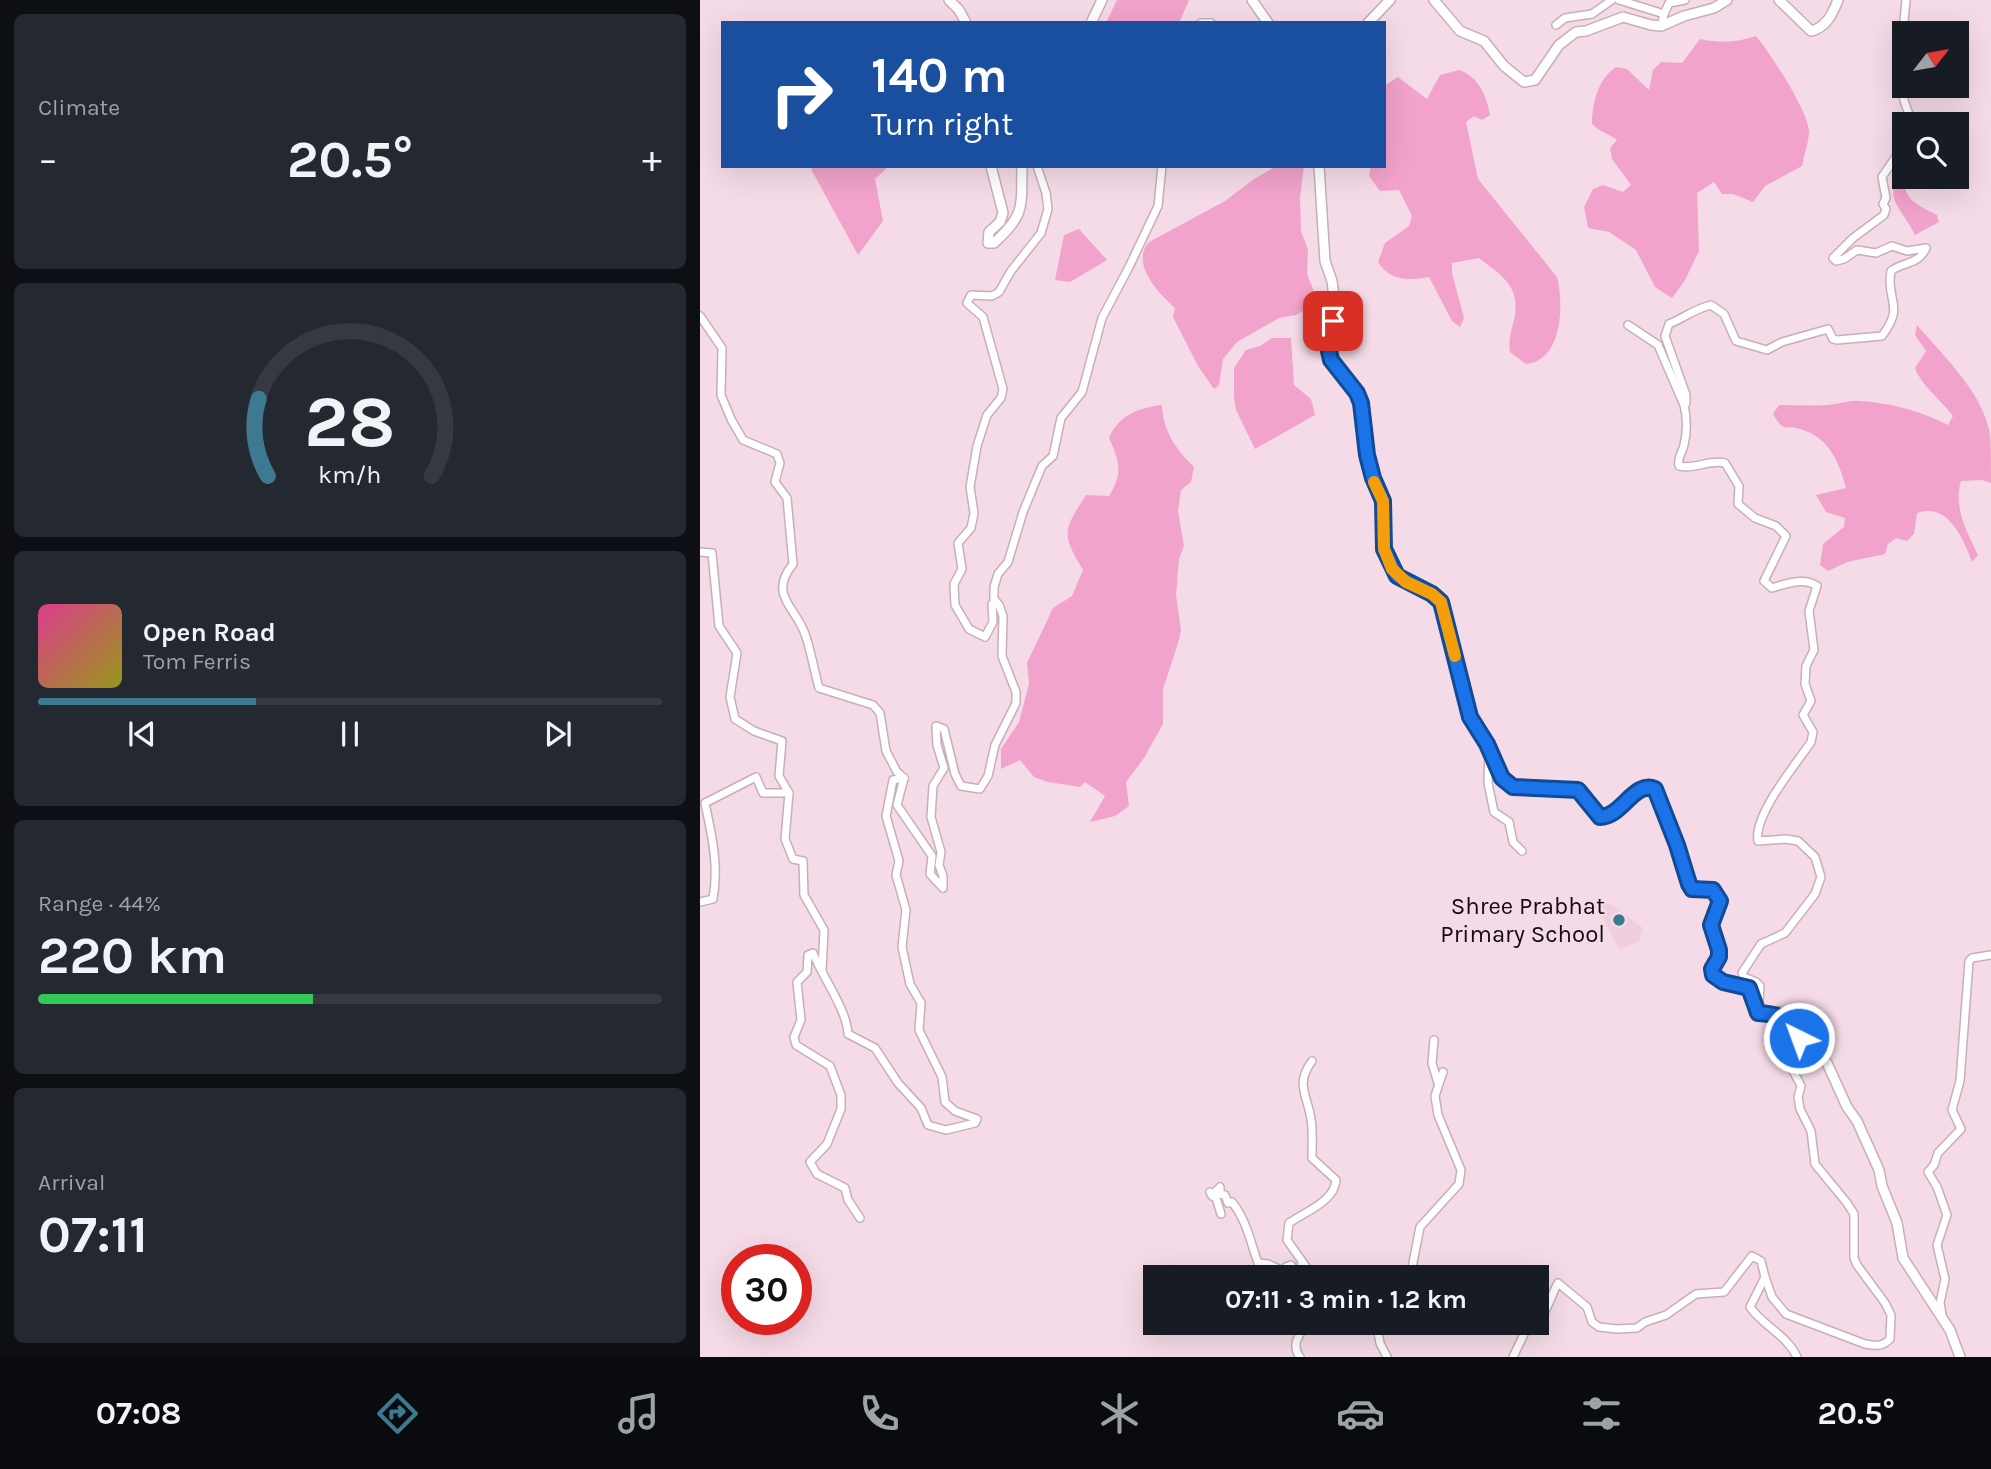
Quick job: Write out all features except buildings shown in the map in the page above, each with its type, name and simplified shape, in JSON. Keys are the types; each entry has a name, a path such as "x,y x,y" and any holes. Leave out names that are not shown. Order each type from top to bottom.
{"main road":[{"path":"949,0 965,21"},
{"path":"1092,21 1102,0"},
{"path":"1252,0 1267,21"},
{"path":"1370,21 1391,0"},
{"path":"1434,0 1460,31 1484,41 1504,66 1524,82 1535,80 1559,45 1576,32 1623,17 1661,26 1714,8 1727,0"},
{"path":"1779,0 1811,31 1819,30 1832,14 1838,0"},
{"path":"992,168 1003,213 1000,222 989,232 988,243 994,243 1017,219 1021,203 1022,168"},
{"path":"1319,168 1325,261 1332,281 1335,306 1329,351 1331,360 1357,393 1361,403 1367,455 1383,501 1384,549 1397,576 1432,594 1441,602 1470,717 1507,784 1513,787 1578,790 1600,817 1607,817 1617,811 1643,788 1650,786 1655,789 1689,884 1692,889 1713,890 1720,901 1711,925 1719,950 1719,957 1712,969 1713,975 1723,982 1749,988 1758,1013 1781,1012 1801,1020 1811,1044 1827,1063 1879,1170 1882,1186 1897,1223 1903,1258 1941,1315 1960,1357"}],"street":[{"path":"1556,25 1564,18 1592,14 1612,0"},
{"path":"1619,0 1664,14"},
{"path":"1661,26 1669,3 1685,0"},
{"path":"1904,21 1906,0"},
{"path":"1756,1009 1760,986 1742,973 1761,944 1785,933 1815,894 1821,877 1815,857 1798,841 1758,841 1756,833 1766,809 1811,742 1813,732 1804,715 1811,701 1804,684 1806,666 1814,650 1810,611 1817,586 1811,582 1795,582 1772,588 1764,581 1786,536 1776,526 1755,518 1738,504 1739,486 1725,463 1716,461 1690,468 1679,466 1678,458 1684,445 1686,395 1665,336 1669,324 1684,318 1694,309 1711,305 1724,314 1737,341 1767,349 1829,329 1832,339 1837,340 1882,336 1896,309 1889,280 1891,271 1898,265 1913,262 1923,255 1926,248 1907,251 1892,246 1876,253 1857,250 1844,259 1836,261 1833,258 1853,238 1884,215 1886,209 1883,204 1886,198 1882,177 1892,162"},
{"path":"999,605 992,604 993,622 985,637 969,629 955,605 953,593 954,584 962,569 958,543 971,528 974,513 970,487 977,446 987,415 1001,398 1003,389 984,317 967,303 971,295 992,296 999,292 1011,271 1041,233 1048,209 1038,168"},
{"path":"904,779 897,805 932,856 930,874 943,888 939,865 941,852 931,817 933,786 944,768 937,744 936,726 944,729 955,774 961,786 980,789 988,776 995,745 1016,703 1016,692 1002,656 1003,616 994,599 994,587 998,574 1008,562 1023,512 1042,466 1053,456 1061,418 1082,392 1102,318 1158,206 1162,168"},
{"path":"700,316 722,348 721,395 731,419 743,440 777,454 780,463 775,482 787,498 793,564 783,576 782,585 788,606 804,630 819,688 873,705 880,713 886,751 897,772 904,779"},
{"path":"1628,325 1658,345 1686,414"},
{"path":"700,552 712,553 719,626 737,653 730,697 735,719 754,731 782,741 779,776 789,793 785,839 793,859 803,860 804,895 824,930 822,976"},
{"path":"1489,750 1488,783 1494,812 1509,822 1513,842 1522,851"},
{"path":"700,902 713,899 717,878 705,803 756,777 763,793 789,793"},
{"path":"860,1218 848,1200 845,1188 817,1174 810,1162 827,1144 841,1109 841,1095 830,1066 796,1045 793,1037 802,1020 797,982 807,972 808,955 813,953 822,976 848,1022 848,1034 875,1048 898,1083 921,1108 928,1125 946,1130 975,1123 977,1119 955,1111 945,1102 942,1077 919,1030 922,1003 910,984 902,947 906,911 896,876 899,861 886,816 893,780 904,779"},
{"path":"1941,1315 1943,1313 1940,1303 1945,1279 1937,1245 1947,1215 1937,1187 1928,1172 1934,1165 1935,1156 1961,1129 1952,1110 1960,1081 1969,961 1972,958 1991,955"},
{"path":"1549,1299 1558,1283 1587,1307 1592,1322 1599,1328 1637,1328 1645,1322 1666,1315 1696,1294 1724,1292 1752,1255 1760,1261 1772,1297 1786,1314 1865,1344 1878,1346 1890,1339 1891,1315 1854,1258 1854,1214 1815,1164 1811,1131 1800,1109 1798,1097 1801,1086 1789,1063 1789,1053 1799,1038 1799,1032 1790,1021 1772,1013"},
{"path":"1434,1040 1432,1063 1438,1084"},
{"path":"1305,1265 1287,1240 1289,1223 1327,1199 1336,1180 1312,1158 1311,1119 1303,1093 1303,1077 1312,1060"},
{"path":"1413,1265 1420,1227 1460,1184 1461,1170 1438,1115 1435,1096 1443,1072"},
{"path":"1221,1214 1214,1190 1220,1187 1220,1195 1226,1195 1228,1203 1233,1202 1247,1224 1247,1236 1258,1263 1285,1272 1286,1267 1291,1265 1300,1275 1302,1261"},
{"path":"1765,1277 1750,1307 1762,1323 1788,1342 1797,1357"},
{"path":"1300,1357 1295,1349 1301,1335"},
{"path":"1378,1335 1387,1357"},
{"path":"1513,1357 1524,1335"}],"shaded area":[{"path":"1117,0 1189,0 1180,21 1107,21"},
{"path":"1756,36 1788,83 1808,124 1809,133 1802,166 1765,186 1753,202 1733,194 1722,194 1714,182 1697,193 1699,251 1685,280 1672,298 1655,287 1636,250 1609,232 1588,228 1584,207 1593,189 1603,185 1623,192 1631,185 1612,159 1610,148 1617,140 1592,124 1597,92 1605,78 1616,67 1627,69 1649,90 1653,70 1661,62 1682,63 1700,39 1728,42"},
{"path":"1459,70 1471,77 1480,88 1490,115 1482,120 1474,116 1466,122 1478,179 1557,277 1560,315 1554,342 1547,353 1526,364 1510,352 1515,308 1512,290 1502,277 1479,258 1452,263 1452,273 1464,318 1460,327 1452,321 1429,277 1414,279 1394,276 1378,262 1385,243 1409,226 1412,216 1399,190 1380,191 1369,176 1371,168 1386,168 1386,85 1398,77 1427,99 1440,75"},
{"path":"887,168 875,179 883,221 858,255 811,169"},
{"path":"1273,168 1304,168 1300,198 1301,231 1308,250 1307,274 1318,302 1296,315 1279,318 1237,342 1223,359 1219,385 1214,389 1198,366 1173,317 1175,308 1148,277 1144,268 1144,250 1149,242 1225,201"},
{"path":"1893,189 1906,189 1911,199 1937,215 1939,222 1915,235 1893,195"},
{"path":"1079,229 1107,260 1070,282 1055,280 1064,235"},
{"path":"1917,325 1971,389 1986,418 1990,434 1991,483 1982,480 1961,481 1959,491 1962,519 1978,555 1972,562 1953,524 1946,517 1928,511 1917,513 1914,534 1907,541 1896,538 1888,544 1885,554 1847,562 1828,571 1820,565 1823,544 1844,527 1845,518 1826,512 1816,495 1846,488 1840,469 1831,452 1818,438 1800,429 1783,426 1773,414 1779,405 1828,405 1861,401 1906,408 1948,425 1953,416 1926,386 1915,368 1926,351 1915,335"},
{"path":"1272,338 1291,338 1294,385 1311,399 1315,415 1255,449 1236,410 1234,368 1246,350 1260,346"},
{"path":"1162,405 1165,424 1172,439 1194,467 1191,482 1181,490 1178,511 1184,546 1179,559 1176,595 1181,630 1163,689 1163,724 1144,758 1126,782 1129,806 1115,816 1090,822 1105,796 1085,782 1080,787 1034,777 1020,760 1001,769 1001,749 1019,722 1029,684 1027,663 1053,608 1072,596 1083,570 1068,540 1069,525 1086,495 1109,496 1116,481 1118,461 1109,438 1118,424 1130,414"},
{"name":"Shree Prabhat Primary School","path":"1609,903 1643,928 1639,942 1619,950 1601,913 1603,905"}],"slow traffic":[{"path":"1374,482 1383,501 1384,549 1392,569 1397,576 1432,594 1441,602 1455,656"}],"place":[{"name":"Shree Prabhat Primary School","path":"1619,920"}],"route":[{"path":"1333,321 1329,351 1331,360 1357,393 1361,403 1367,455 1383,501 1384,549 1397,576 1432,594 1441,602 1470,717 1487,744 1502,778 1513,787 1578,790 1600,817 1607,817 1617,811 1643,788 1650,786 1655,789 1689,884 1692,889 1713,890 1720,901 1711,925 1719,950 1719,957 1712,969 1713,975 1728,984 1749,988 1758,1013 1772,1013 1790,1021 1797,1027 1799,1038"}]}
